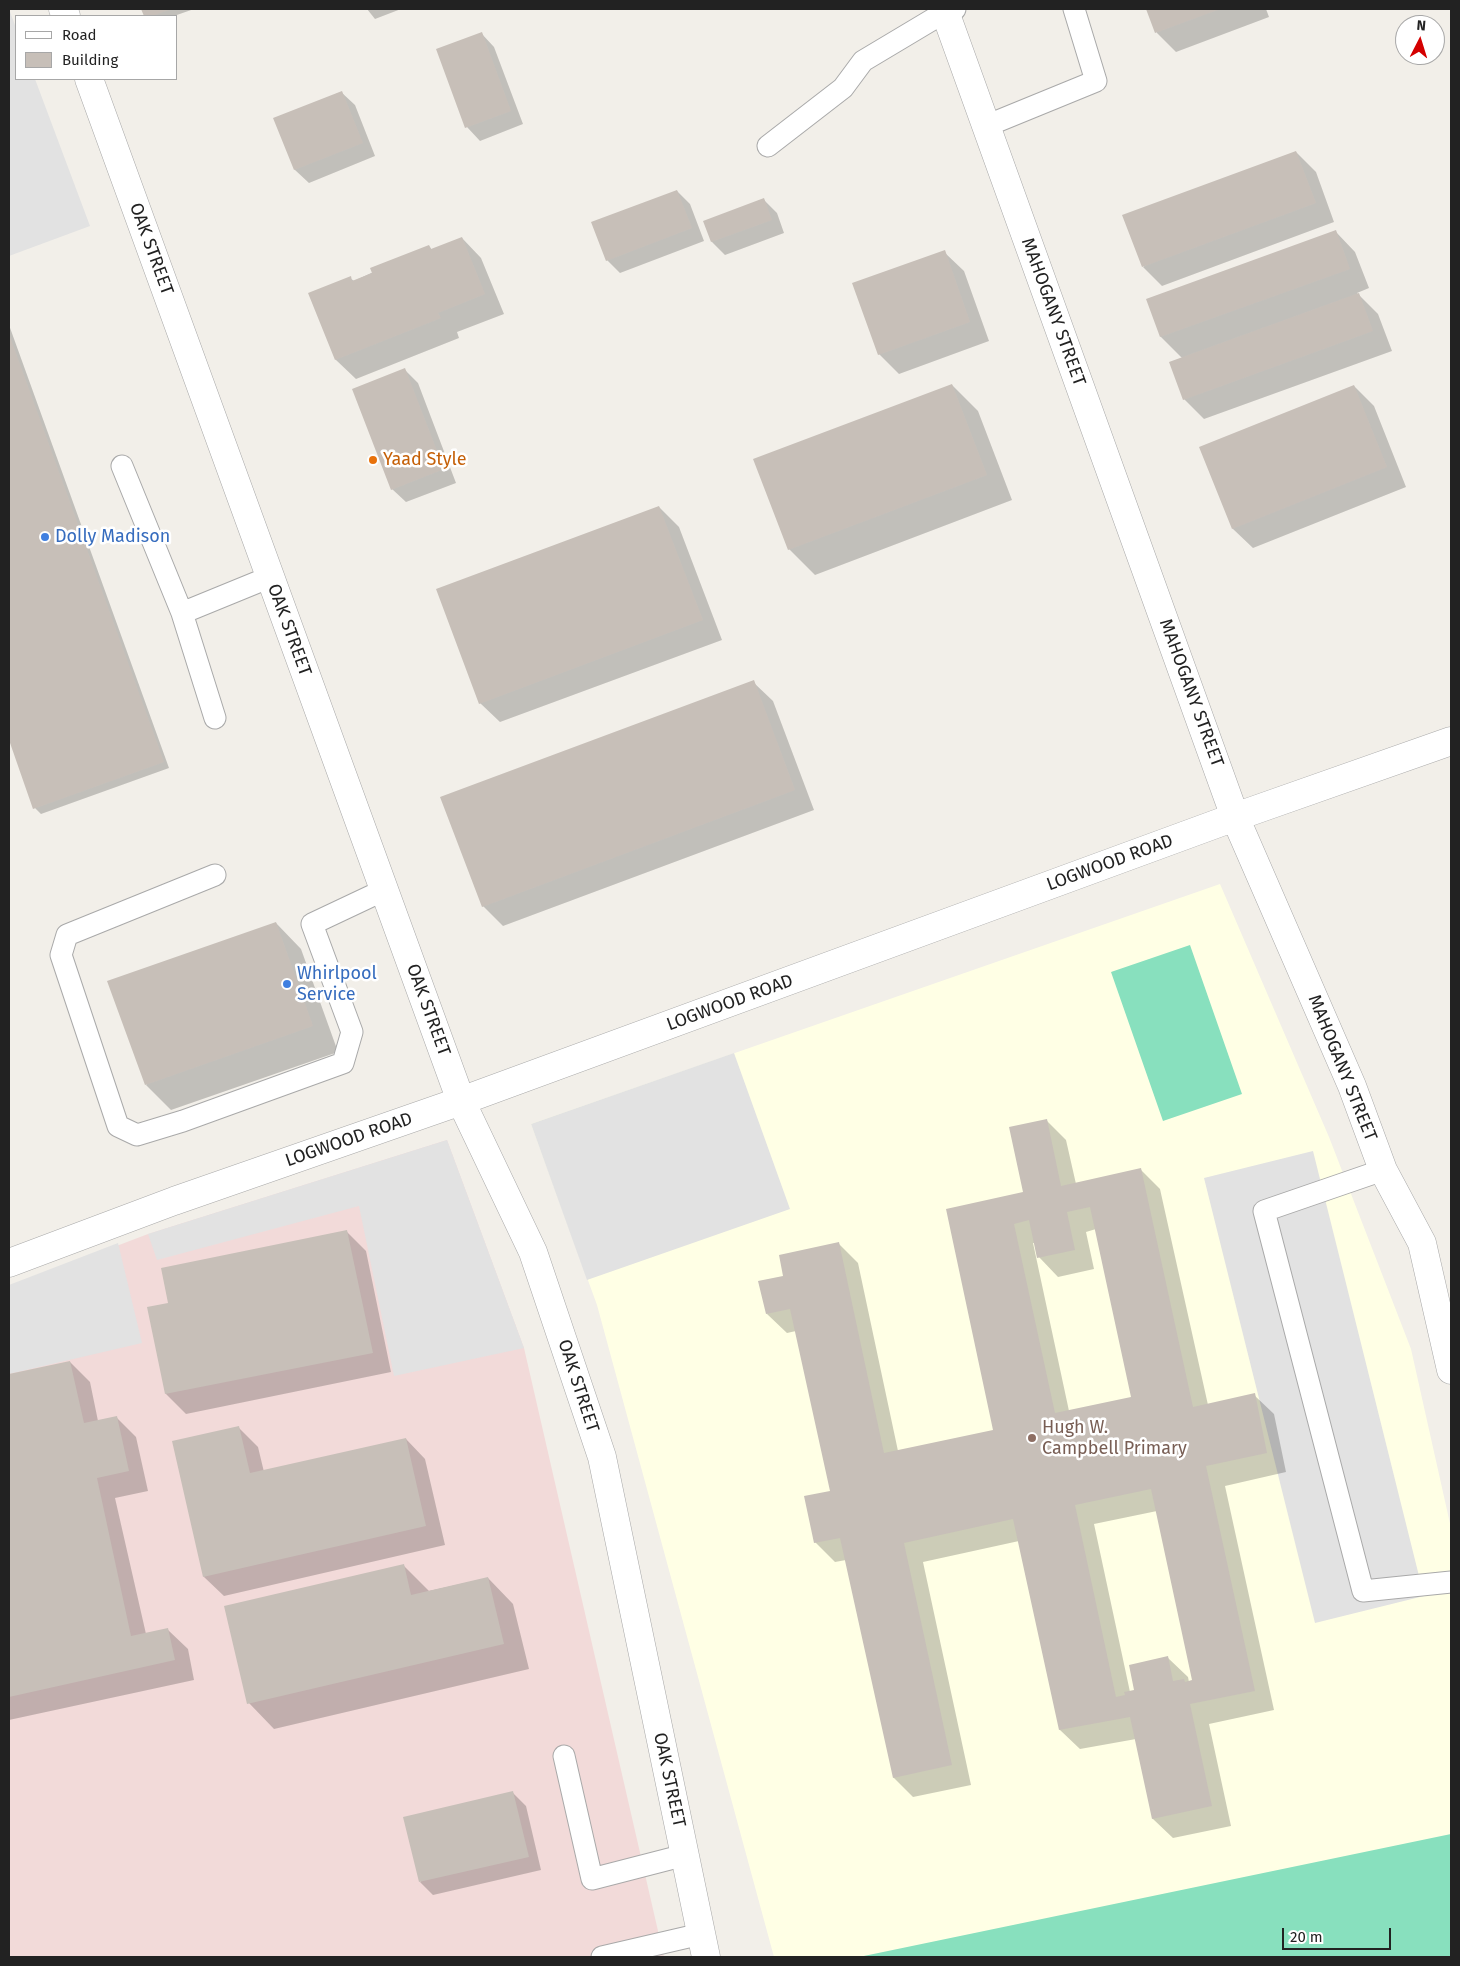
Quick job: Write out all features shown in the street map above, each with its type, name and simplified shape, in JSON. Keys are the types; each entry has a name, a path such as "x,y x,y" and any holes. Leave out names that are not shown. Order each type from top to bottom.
{"street":[{"name":"MAHOGANY STREET","path":"948,10 986,126 1235,817 1352,1086 1383,1170 1422,1243 1451,1370"},
{"name":"OAK STREET","path":"89,80 461,1102 534,1252 602,1457 704,1946"},
{"name":"LOGWOOD ROAD","path":"9,1263 174,1201 461,1102 1235,817 1451,741"}],"lane":[{"path":"986,126 1096,81 1074,9"},
{"path":"768,146 842,88 863,61 948,10"},
{"path":"122,466 182,613 215,718"},
{"path":"182,613 270,577"},
{"path":"215,875 67,935 60,955 118,1126 138,1135 183,1121 343,1063 352,1032 312,924 384,890"},
{"path":"1383,1170 1264,1210 1363,1591 1451,1582"},
{"path":"564,1756 592,1879 685,1855"},
{"path":"602,1957 704,1946"}],"shaded area":[{"path":"9,9 15,25 15,80 35,80 90,226 9,256"},
{"name":"Hugh W. Campbell Primary","path":"1220,884 1329,1137 1411,1349 1451,1528 1451,1957 774,1957 597,1305 531,1124"},
{"path":"734,1053 790,1209 587,1280 531,1124"},
{"path":"447,1140 524,1348 664,1957 9,1957 9,1287 148,1234"},
{"path":"447,1140 524,1348 394,1376 359,1206 157,1260 148,1234"},
{"path":"1313,1151 1424,1596 1315,1623 1204,1178"},
{"path":"118,1243 142,1343 9,1374 9,1285"}],"green space":[{"path":"1190,945 1242,1094 1163,1121 1111,972"},
{"path":"1451,1834 1451,1957 859,1957"}],"building":[{"path":"141,9 171,9 155,15 144,15"},
{"path":"1146,9 1220,9 1155,33"},
{"path":"482,32 511,111 465,128 436,49"},
{"path":"342,91 363,143 294,170 273,118"},
{"path":"1296,151 1316,203 1142,267 1122,215"},
{"path":"677,190 692,228 606,261 591,222"},
{"path":"764,198 772,220 711,242 703,221"},
{"path":"1336,230 1350,269 1160,337 1146,299"},
{"path":"462,237 485,294 438,313 441,318 335,360 308,293 351,276 352,281 372,273 370,268 429,245 431,249"},
{"path":"945,250 970,322 878,355 852,283"},
{"path":"1359,293 1373,331 1183,400 1169,362"},
{"name":"Dolly Madison","path":"9,334 164,762 33,809 9,740"},
{"path":"405,368 444,469 391,490 352,389"},
{"path":"952,384 987,475 788,550 753,459"},
{"path":"1354,385 1387,467 1232,529 1199,447"},
{"path":"659,506 703,620 479,704 436,589"},
{"path":"754,680 795,790 482,907 440,797"},
{"path":"276,922 313,1026 145,1085 107,981"},
{"path":"1047,1119 1061,1186 1141,1168 1193,1407 1255,1393 1267,1453 1206,1466 1255,1691 1190,1704 1212,1806 1152,1819 1130,1717 1059,1730 1013,1519 904,1543 952,1765 893,1778 840,1538 814,1543 804,1496 830,1491 790,1309 766,1314 758,1281 783,1276 779,1255 839,1242 884,1453 993,1430 946,1209 1023,1192 1009,1127","holes":["1090,1207 1131,1397 1055,1413 1014,1224 1029,1220 1037,1258 1075,1250 1067,1212","1151,1489 1192,1680 1185,1682 1184,1679 1173,1681 1168,1656 1129,1665 1134,1690 1124,1692 1125,1695 1116,1697 1075,1505"]},
{"path":"347,1230 373,1353 165,1394 147,1307 168,1303 161,1268"},
{"path":"70,1361 84,1423 117,1416 129,1471 97,1478 131,1636 168,1628 175,1660 9,1697 9,1374"},
{"path":"239,1426 250,1473 406,1438 426,1526 203,1577 172,1441"},
{"path":"404,1564 411,1595 488,1577 504,1644 247,1704 224,1606"},
{"path":"513,1791 529,1857 419,1882 403,1817"}],"place":[{"name":"Yaad Style","path":"373,460"},
{"name":"Dolly Madison","path":"45,537"},
{"name":"Whirlpool Service","path":"287,984"},
{"name":"Hugh W. Campbell Primary","path":"1032,1438"}]}
